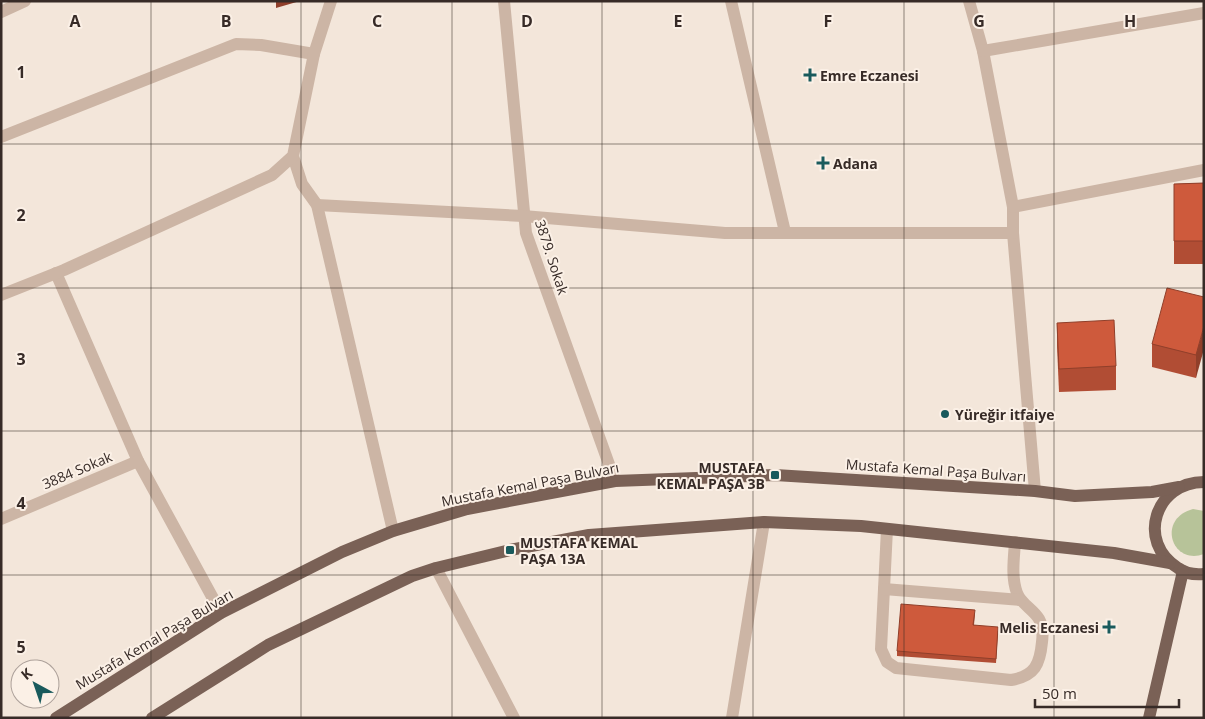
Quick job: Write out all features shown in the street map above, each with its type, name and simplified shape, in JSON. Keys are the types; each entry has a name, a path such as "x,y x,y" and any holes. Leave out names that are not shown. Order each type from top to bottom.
{"main road":[{"name":"Mustafa Kemal Paşa Bulvarı","path":"56,718 221,613 342,552 393,531 467,509 615,481 775,475 1075,496 1152,492 1179,487 1193,482 1204,482"},
{"path":"1179,487 1168,496 1159,508 1155,522 1155,537 1160,551 1170,563 1183,571 1199,575 1204,574"},
{"path":"152,718 268,645 412,576 436,568 510,550 589,535 764,522 861,526 1114,553 1170,563"},
{"path":"1149,718 1183,571"}],"street":[{"path":"1,12 25,1"},
{"path":"331,1 314,54 293,156 302,184 317,205 393,531"},
{"name":"3879. Sokak","path":"504,1 526,233 615,481"},
{"path":"731,1 785,232"},
{"path":"969,1 983,51 1013,207 1013,233 1035,492"},
{"path":"983,51 1204,13"},
{"path":"1,137 236,44 261,45 314,54"},
{"path":"1,295 56,273 272,176 293,156"},
{"path":"1013,207 1204,170"},
{"path":"317,205 523,216 726,233 1013,233"},
{"path":"56,273 138,461 221,613"},
{"name":"3884 Sokak","path":"1,519 138,461"},
{"path":"732,718 764,522"},
{"path":"887,529 881,650 883,656 896,668 1011,680 1022,678 1036,666 1040,658 1043,631 1040,620 1020,600 1013,581 1015,542"},
{"path":"436,568 514,718"},
{"path":"884,588 1020,600"}],"green space":[{"path":"1193,509 1204,511 1204,554 1193,556 1177,548 1173,540 1172,531 1175,522 1182,514"}],"building":[{"path":"1204,183 1204,241 1174,241 1174,184"},
{"path":"1167,288 1204,297 1204,326 1196,355 1152,344"},
{"path":"1114,320 1116,366 1059,369 1057,323"},
{"path":"901,604 975,610 973,625 998,627 996,659 897,651"}],"place":[{"name":"Emre Eczanesi","path":"810,75"},
{"name":"Adana","path":"823,163"},
{"name":"Yüreğir itfaiye","path":"945,414"},
{"name":"MUSTAFA KEMAL PAŞA 3B","path":"775,475"},
{"name":"MUSTAFA KEMAL PAŞA 13A","path":"510,550"},
{"name":"Melis Eczanesi","path":"1109,627"}]}
